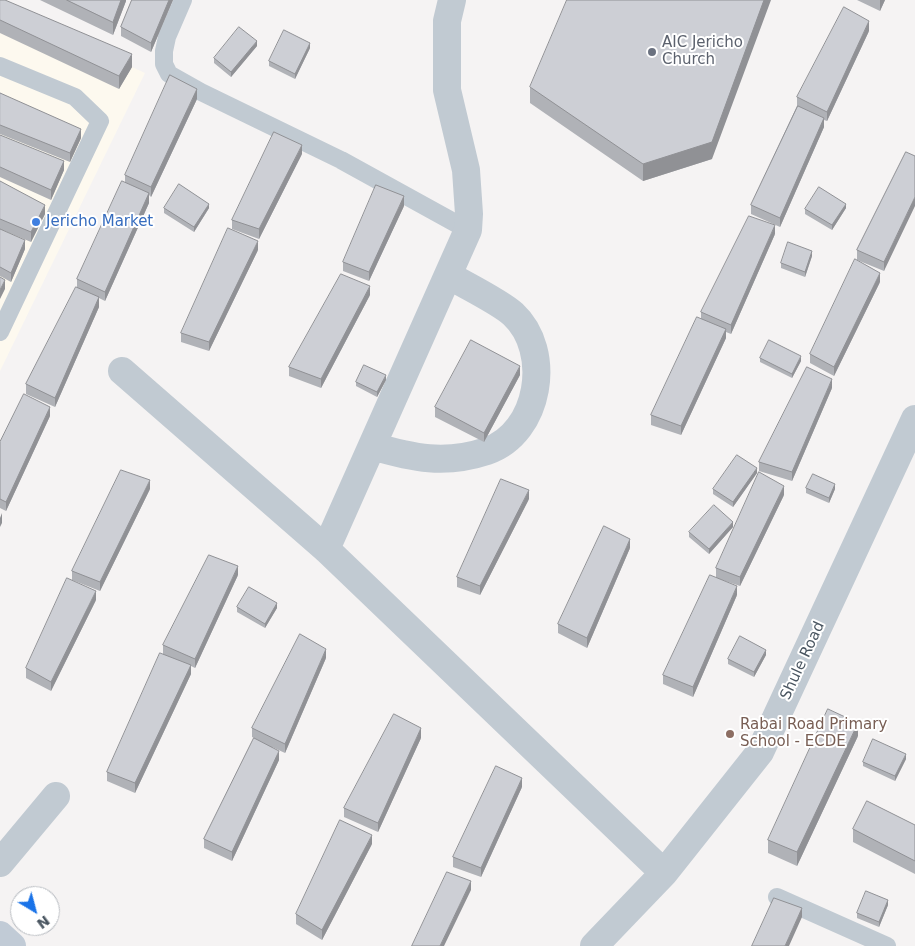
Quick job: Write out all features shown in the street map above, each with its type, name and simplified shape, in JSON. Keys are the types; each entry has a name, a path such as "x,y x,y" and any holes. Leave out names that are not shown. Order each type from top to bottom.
{"main road":[{"path":"0,934 12,946"}],"street":[{"path":"326,549 468,230 469,214 466,170 447,90 447,21 452,0"},
{"path":"372,446 411,458 436,460 489,451 507,440 531,405 537,387 538,366 530,339 514,314 448,275"},
{"path":"122,371 326,549 664,873"},
{"name":"Shule Road","path":"594,946 664,873 760,752 915,419"},
{"path":"0,863 56,796"}],"lane":[{"path":"183,0 167,37 164,51 164,64 169,74 341,160 468,230"},
{"path":"0,66 75,97 100,121 0,332"},
{"path":"777,897 887,946"}],"shaded area":[{"name":"Jericho Market","path":"0,6 145,73 0,371"}],"building":[{"path":"0,0 5,0 132,54 119,76 0,20"},
{"path":"67,0 121,0 113,22"},
{"path":"132,0 169,0 151,43 121,27"},
{"name":"AIC Jericho Church","path":"567,0 764,0 712,142 643,164 530,87"},
{"path":"844,7 869,21 827,112 797,97"},
{"path":"239,27 257,41 231,72 214,58"},
{"path":"284,30 310,43 295,74 269,61"},
{"path":"170,75 197,89 151,187 125,175"},
{"path":"0,93 81,129 70,153 0,125"},
{"path":"798,106 824,118 780,218 751,205"},
{"path":"274,132 302,145 259,229 232,220"},
{"path":"0,135 64,161 51,190 0,167"},
{"path":"906,152 915,156 915,197 884,262 857,250"},
{"path":"0,181 45,205 31,232 0,219"},
{"path":"122,181 149,193 105,292 77,279"},
{"path":"179,184 209,204 194,227 164,208"},
{"path":"376,185 404,196 369,272 343,262"},
{"path":"819,187 846,204 832,225 805,209"},
{"path":"749,216 775,225 731,325 701,312"},
{"path":"228,228 258,241 209,342 181,333"},
{"path":"0,229 25,240 11,273 0,267"},
{"path":"788,242 812,251 805,272 781,263"},
{"path":"855,259 880,273 834,367 810,354"},
{"path":"341,274 370,286 321,379 289,367"},
{"path":"0,277 5,280 0,290"},
{"path":"76,287 99,297 55,398 26,384"},
{"path":"697,317 726,329 681,426 651,415"},
{"path":"471,340 520,366 484,433 435,407"},
{"path":"769,340 801,356 792,374 760,358"},
{"path":"364,365 386,375 377,392 356,382"},
{"path":"807,367 832,379 792,472 759,462"},
{"path":"24,394 50,407 6,502 0,499 0,442"},
{"path":"737,455 757,468 733,502 713,489"},
{"path":"121,470 150,480 100,582 72,571"},
{"path":"759,472 784,486 740,577 716,568"},
{"path":"813,474 835,484 829,498 806,488"},
{"path":"501,479 529,490 480,586 457,577"},
{"path":"714,505 733,522 709,549 689,532"},
{"path":"604,526 630,539 587,638 558,624"},
{"path":"209,555 238,566 195,659 163,645"},
{"path":"710,575 737,586 693,687 663,675"},
{"path":"67,578 96,591 51,682 26,668"},
{"path":"249,587 277,603 265,624 237,607"},
{"path":"300,634 326,649 285,744 252,728"},
{"path":"740,636 766,650 754,672 728,659"},
{"path":"160,653 191,665 135,783 107,772"},
{"path":"828,709 858,723 797,852 768,840"},
{"path":"394,714 421,728 378,823 344,808"},
{"path":"254,738 279,751 232,852 204,839"},
{"path":"873,739 906,754 895,776 863,762"},
{"path":"496,766 522,778 481,868 453,857"},
{"path":"867,801 915,825 915,861 853,829"},
{"path":"340,820 372,835 322,930 296,914"},
{"path":"447,872 471,881 440,946 412,946"},
{"path":"866,891 888,900 879,922 857,913"},
{"path":"774,898 802,908 785,946 752,946"}],"place":[{"name":"AIC Jericho Church","path":"652,52"},
{"name":"Jericho Market","path":"36,222"},
{"name":"Rabai Road Primary School - ECDE","path":"730,734"}]}
